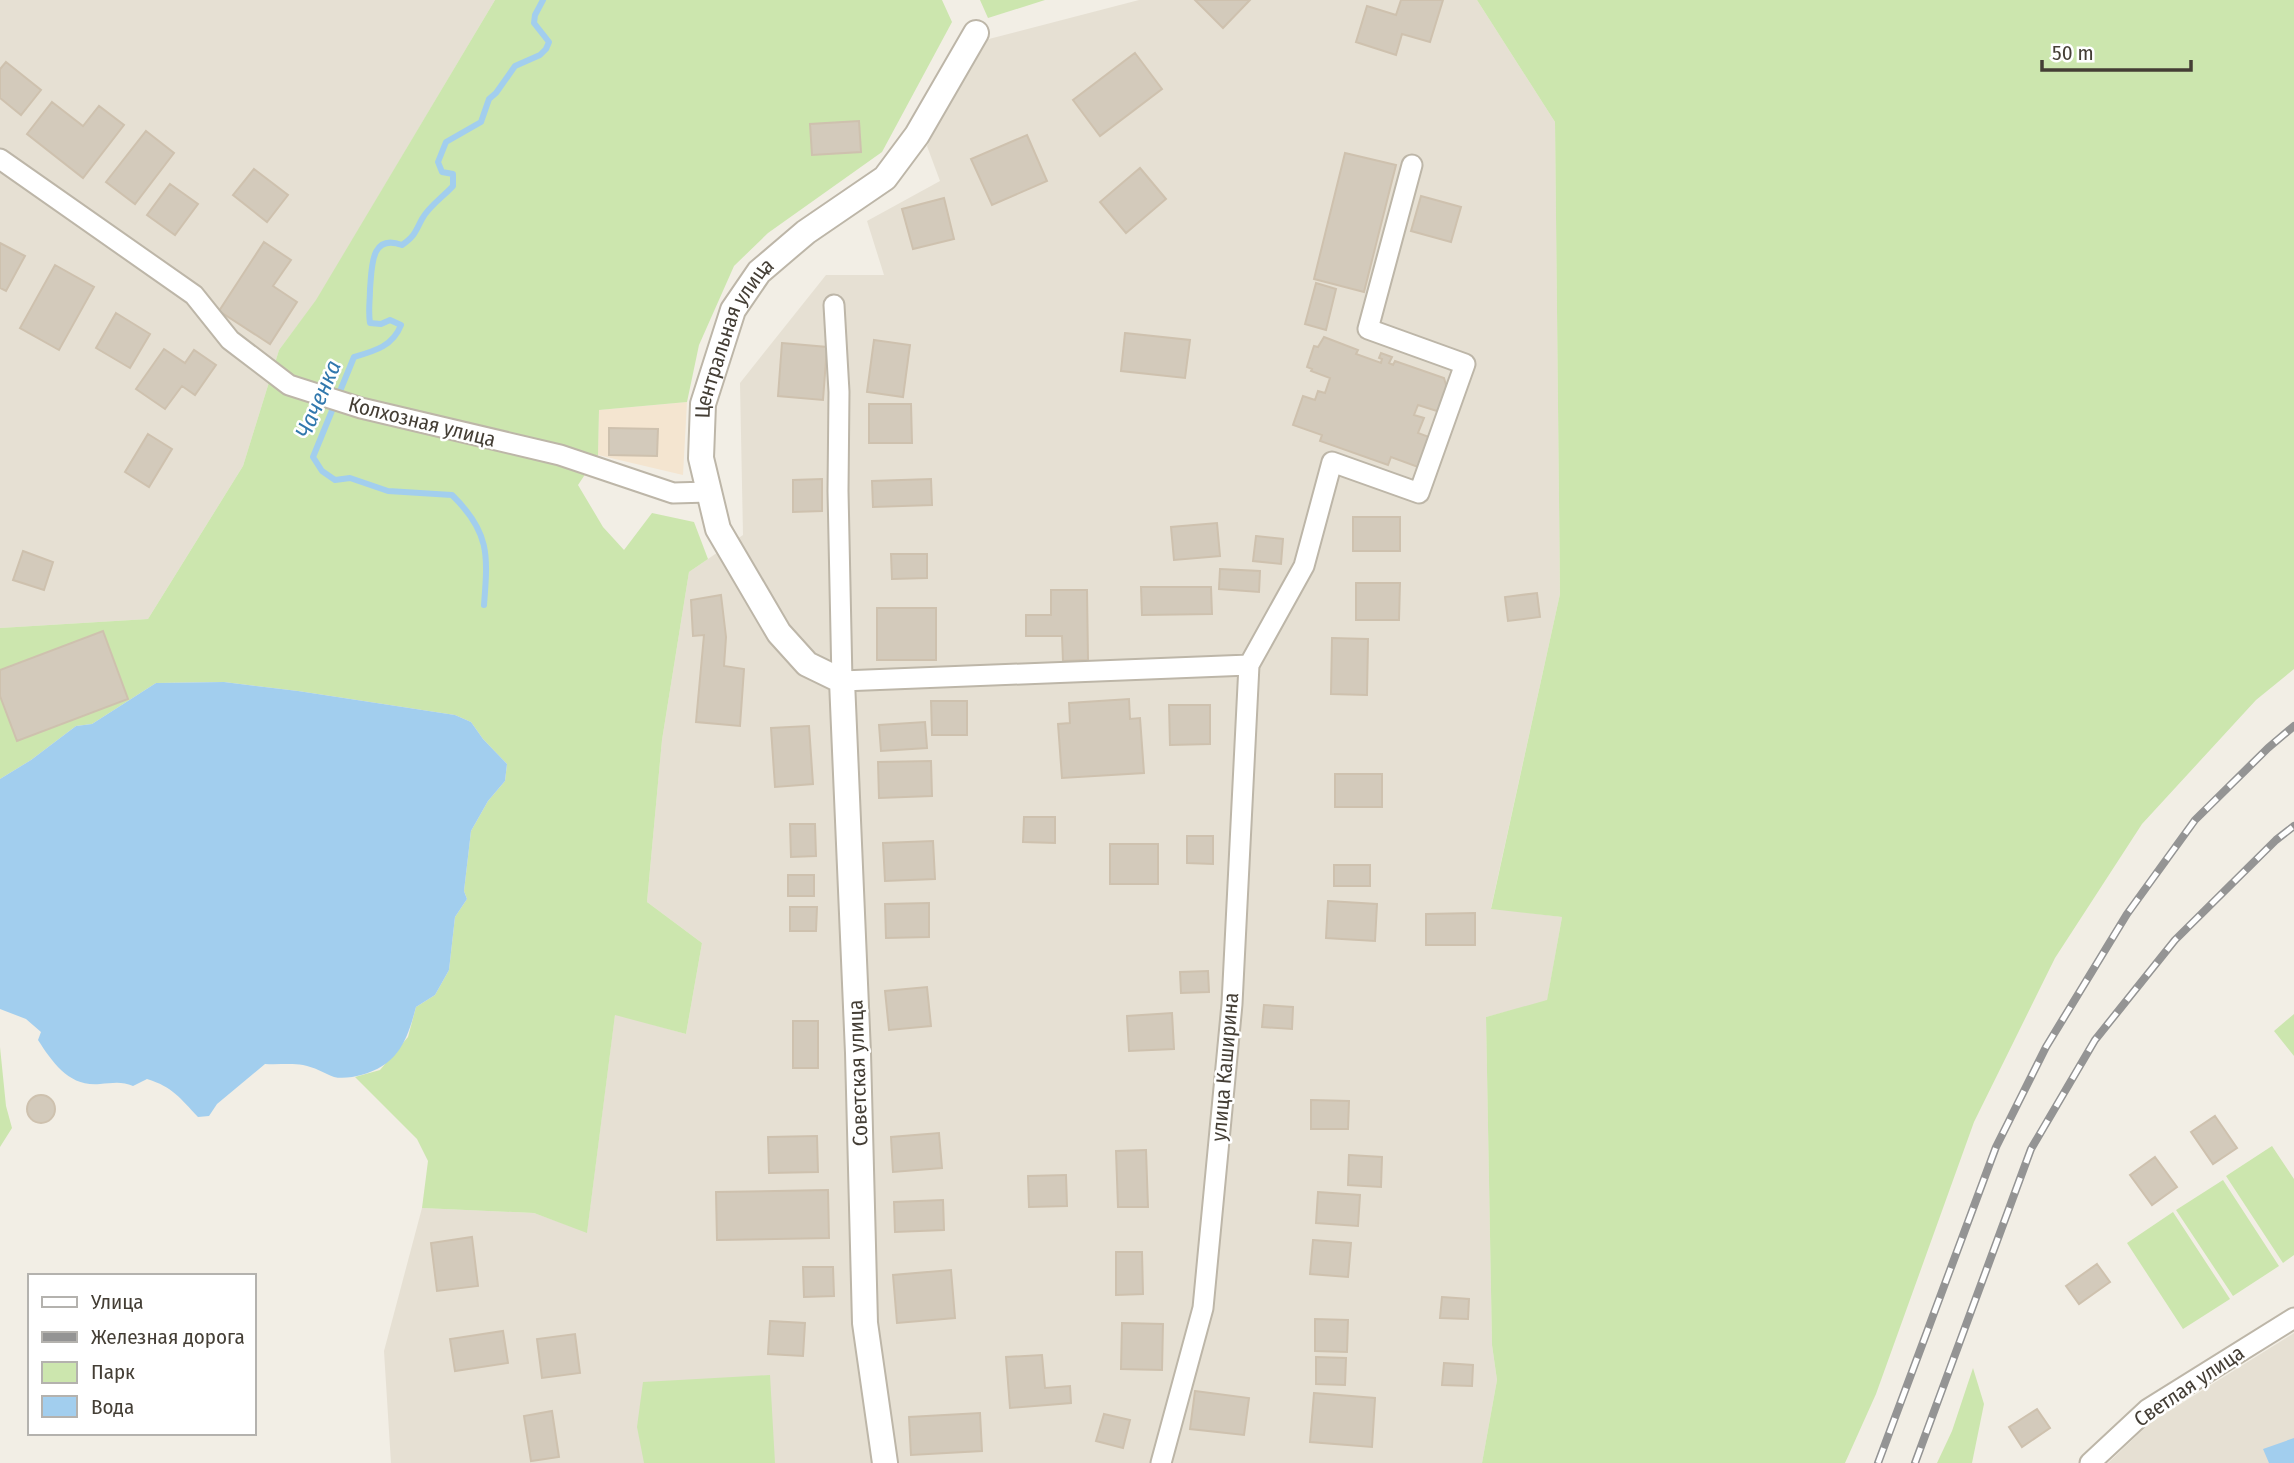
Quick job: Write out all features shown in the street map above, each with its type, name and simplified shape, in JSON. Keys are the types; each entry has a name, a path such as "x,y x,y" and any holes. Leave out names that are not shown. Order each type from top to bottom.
{"street":[{"name":"Центральная улица","path":"842,681 807,664 779,633 719,529 701,458 704,404 733,310 760,272 806,232 885,178 917,135 976,33"},
{"name":"Колхозная улица","path":"0,159 194,295 230,341 289,385 361,408 560,456 673,493 709,492"},
{"path":"834,305 839,393 842,681 1249,665 1304,566 1332,462 1419,493 1465,364 1368,329 1412,165"},
{"name":"улица Каширина","path":"1161,1463 1203,1308 1232,1004 1249,665"},
{"name":"Советская улица","path":"842,681 858,1053 865,1323 884,1463"},
{"name":"Светлая улица","path":"2090,1463 2148,1409 2294,1318"}],"shaded area":[{"path":"0,0 495,0 316,301 279,350 243,466 148,619 0,628"},
{"path":"1139,0 1477,0 1555,122 1560,594 1491,908 1562,917 1547,1001 1486,1017 1492,1345 1497,1380 1482,1463 391,1463 384,1351 422,1208 534,1213 587,1232 615,1014 686,1034 702,943 647,902 662,740 689,572 743,535 740,383 826,275 884,275 867,221 940,181 927,146 981,41"},
{"path":"687,402 683,475 598,455 599,410"},
{"path":"2294,1333 2294,1463 2108,1463 2150,1423"}],"green space":[{"path":"495,0 942,0 952,22 882,152 768,233 734,266 699,345 687,402 599,410 598,455 578,485 603,527 624,550 652,513 694,522 708,559 689,572 662,740 647,902 702,943 686,1034 615,1015 587,1233 534,1213 422,1208 428,1161 417,1139 355,1077 380,1070 408,1037 416,1007 435,995 449,970 455,917 467,899 464,891 471,831 488,801 505,781 507,764 471,722 455,715 298,691 224,682 156,683 92,724 76,726 31,760 0,779 0,628 148,619 243,466 279,350 316,300"},
{"path":"980,0 1045,0 988,18"},
{"path":"1477,0 2294,0 2294,669 2256,700 2142,824 2055,958 1974,1122 1876,1394 1845,1463 1482,1463 1497,1380 1492,1345 1486,1017 1547,1000 1562,917 1491,909 1560,594 1555,122"},
{"path":"2294,1014 2294,1056 2274,1031"},
{"path":"0,1047 6,1106 12,1128 0,1147"},
{"path":"2272,1146 2294,1179 2294,1255 2283,1263 2226,1176"},
{"path":"2223,1180 2279,1266 2233,1296 2176,1210"},
{"path":"2173,1212 2230,1299 2183,1329 2127,1243"},
{"path":"1973,1368 1984,1404 1972,1463 1937,1463 1952,1431"},
{"path":"770,1375 775,1463 644,1463 637,1427 643,1382"}],"water":[{"path":"224,682 455,715 471,722 507,764 505,781 488,801 471,831 464,891 467,899 455,917 449,970 435,995 416,1007 409,1031 392,1058 374,1071 344,1078 303,1065 265,1064 217,1104 209,1116 198,1117 170,1090 147,1079 133,1086 121,1083 79,1082 56,1065 38,1040 41,1032 26,1019 0,1009 0,779 31,760 76,726 92,724 156,683"},
{"path":"2294,1438 2294,1463 2269,1463 2263,1449"}],"building":[{"path":"1195,0 1250,0 1223,28"},
{"path":"1401,0 1443,0 1430,42 1402,34 1396,55 1356,42 1367,6 1396,15"},
{"path":"1135,53 1162,89 1100,136 1073,100"},
{"path":"6,62 41,90 21,115 0,98 0,69"},
{"path":"52,102 83,126 99,106 124,125 83,178 27,134"},
{"path":"859,121 861,152 812,155 810,124"},
{"path":"146,131 174,153 135,204 106,182"},
{"path":"1027,135 1047,181 992,205 971,159"},
{"path":"1345,153 1396,165 1364,292 1314,279"},
{"path":"1140,168 1166,199 1126,233 1100,202"},
{"path":"254,169 288,195 267,222 233,195"},
{"path":"170,184 198,204 175,235 147,215"},
{"path":"1421,196 1461,207 1451,242 1411,231"},
{"path":"944,198 954,239 913,249 902,209"},
{"path":"264,242 291,260 273,286 297,302 270,344 219,311"},
{"path":"0,243 25,256 6,291 0,288"},
{"path":"55,265 94,287 59,350 20,328"},
{"path":"1316,283 1336,289 1326,330 1305,324"},
{"path":"116,313 150,334 130,368 96,348"},
{"path":"1125,333 1190,340 1185,378 1121,371"},
{"path":"1324,337 1358,350 1356,354 1381,363 1381,353 1392,357 1389,363 1393,365 1395,361 1444,378 1446,385 1450,386 1442,410 1418,405 1414,415 1424,418 1418,433 1429,437 1418,467 1391,457 1388,465 1320,441 1322,435 1293,425 1303,396 1315,400 1318,391 1325,393 1330,378 1307,367 1314,346 1318,347"},
{"path":"874,340 910,345 903,397 867,392"},
{"path":"782,343 827,347 823,400 778,396"},
{"path":"164,349 185,363 194,350 216,365 195,395 182,386 165,409 136,389"},
{"path":"869,404 911,404 912,443 869,443"},
{"path":"609,428 658,429 657,456 609,455"},
{"path":"148,434 172,449 149,487 125,472"},
{"path":"822,479 822,511 793,512 793,480"},
{"path":"931,479 932,505 873,507 872,481"},
{"path":"1353,517 1400,517 1400,551 1353,551"},
{"path":"1217,523 1220,556 1174,560 1171,527"},
{"path":"1256,536 1283,539 1281,564 1253,561"},
{"path":"23,551 53,562 44,590 13,580"},
{"path":"891,554 927,554 927,578 892,579"},
{"path":"1220,569 1260,571 1259,592 1219,589"},
{"path":"1356,583 1400,583 1399,620 1356,620"},
{"path":"1141,587 1211,587 1212,614 1142,615"},
{"path":"1051,590 1087,590 1088,660 1063,661 1062,636 1026,636 1026,615 1051,615"},
{"path":"1537,593 1540,617 1508,621 1505,597"},
{"path":"721,595 726,637 724,666 744,669 740,726 696,722 704,635 693,636 691,600"},
{"path":"877,608 936,608 936,660 877,660"},
{"path":"103,631 128,699 17,741 0,696 0,670"},
{"path":"1332,638 1368,639 1367,695 1331,694"},
{"path":"1129,699 1130,719 1140,718 1144,773 1062,778 1058,724 1070,723 1069,703"},
{"path":"931,701 967,701 967,735 932,735"},
{"path":"1169,705 1210,705 1210,744 1170,745"},
{"path":"925,722 927,748 881,751 879,725"},
{"path":"809,726 813,784 775,787 771,728"},
{"path":"931,761 932,796 879,798 878,762"},
{"path":"1335,774 1382,774 1382,807 1335,807"},
{"path":"1024,817 1055,817 1055,843 1023,842"},
{"path":"790,824 815,824 816,856 791,857"},
{"path":"1187,836 1213,836 1213,864 1187,863"},
{"path":"933,841 935,879 885,881 883,843"},
{"path":"1110,844 1158,844 1158,884 1110,884"},
{"path":"1334,865 1370,865 1370,886 1334,886"},
{"path":"788,875 814,875 814,896 788,896"},
{"path":"1328,901 1377,904 1375,941 1326,938"},
{"path":"929,903 929,937 886,938 885,904"},
{"path":"790,907 817,907 816,931 790,931"},
{"path":"1475,913 1475,945 1426,945 1426,914"},
{"path":"1208,971 1209,992 1181,993 1180,972"},
{"path":"927,987 931,1026 889,1030 885,991"},
{"path":"1264,1005 1293,1007 1292,1029 1262,1027"},
{"path":"1172,1013 1174,1049 1129,1051 1127,1016"},
{"path":"793,1021 818,1021 818,1068 793,1068"},
{"path":"41,1095 51,1099 55,1109 51,1119 41,1123 31,1119 27,1109 31,1099"},
{"path":"1311,1100 1349,1101 1348,1129 1311,1129"},
{"path":"2215,1116 2237,1148 2213,1164 2191,1132"},
{"path":"939,1133 942,1168 893,1172 891,1137"},
{"path":"817,1136 818,1172 769,1173 768,1137"},
{"path":"1146,1150 1148,1207 1118,1207 1116,1151"},
{"path":"1349,1155 1382,1157 1381,1187 1348,1185"},
{"path":"2155,1157 2177,1187 2152,1205 2130,1175"},
{"path":"1066,1175 1067,1206 1029,1207 1028,1176"},
{"path":"828,1190 829,1238 717,1240 716,1192"},
{"path":"1318,1192 1360,1195 1358,1226 1316,1223"},
{"path":"943,1200 944,1230 895,1232 894,1202"},
{"path":"472,1237 478,1286 437,1291 431,1243"},
{"path":"1313,1240 1351,1243 1348,1277 1310,1274"},
{"path":"1116,1252 1142,1252 1143,1294 1116,1295"},
{"path":"2097,1264 2110,1282 2079,1304 2066,1286"},
{"path":"803,1267 833,1267 834,1296 804,1297"},
{"path":"951,1270 955,1318 897,1323 893,1275"},
{"path":"1442,1297 1469,1299 1468,1319 1440,1318"},
{"path":"1315,1319 1348,1320 1347,1352 1315,1351"},
{"path":"770,1321 805,1323 803,1356 768,1354"},
{"path":"1122,1323 1163,1324 1162,1370 1121,1369"},
{"path":"503,1331 508,1363 455,1371 450,1339"},
{"path":"575,1334 580,1373 542,1378 537,1339"},
{"path":"1042,1355 1045,1388 1070,1386 1071,1403 1010,1408 1006,1357"},
{"path":"1316,1357 1346,1358 1345,1385 1316,1384"},
{"path":"1444,1363 1473,1365 1472,1386 1442,1385"},
{"path":"1195,1391 1249,1398 1244,1435 1190,1429"},
{"path":"1314,1393 1375,1398 1372,1447 1310,1442"},
{"path":"2037,1409 2050,1428 2022,1447 2009,1427"},
{"path":"552,1411 559,1457 531,1461 524,1416"},
{"path":"980,1413 982,1451 911,1455 909,1417"},
{"path":"1104,1414 1130,1420 1123,1448 1096,1441"}],"waterway":[{"name":"Чаченка","path":"484,605 484,545 474,521 452,495 388,491 350,478 335,480 322,471 313,457 354,357 388,343 401,325 390,320 381,324 370,323 370,289 378,248 384,244 402,245 410,239 428,210 453,186 453,174 442,172 438,162 446,142 481,122 489,99 515,66 540,55 546,49 549,42 534,23 543,0"}],"railway":[{"path":"1878,1463 1996,1147 2046,1047 2127,914 2195,820 2294,726"},
{"path":"1915,1463 2031,1149 2095,1040 2175,940 2276,840 2294,826"}]}
